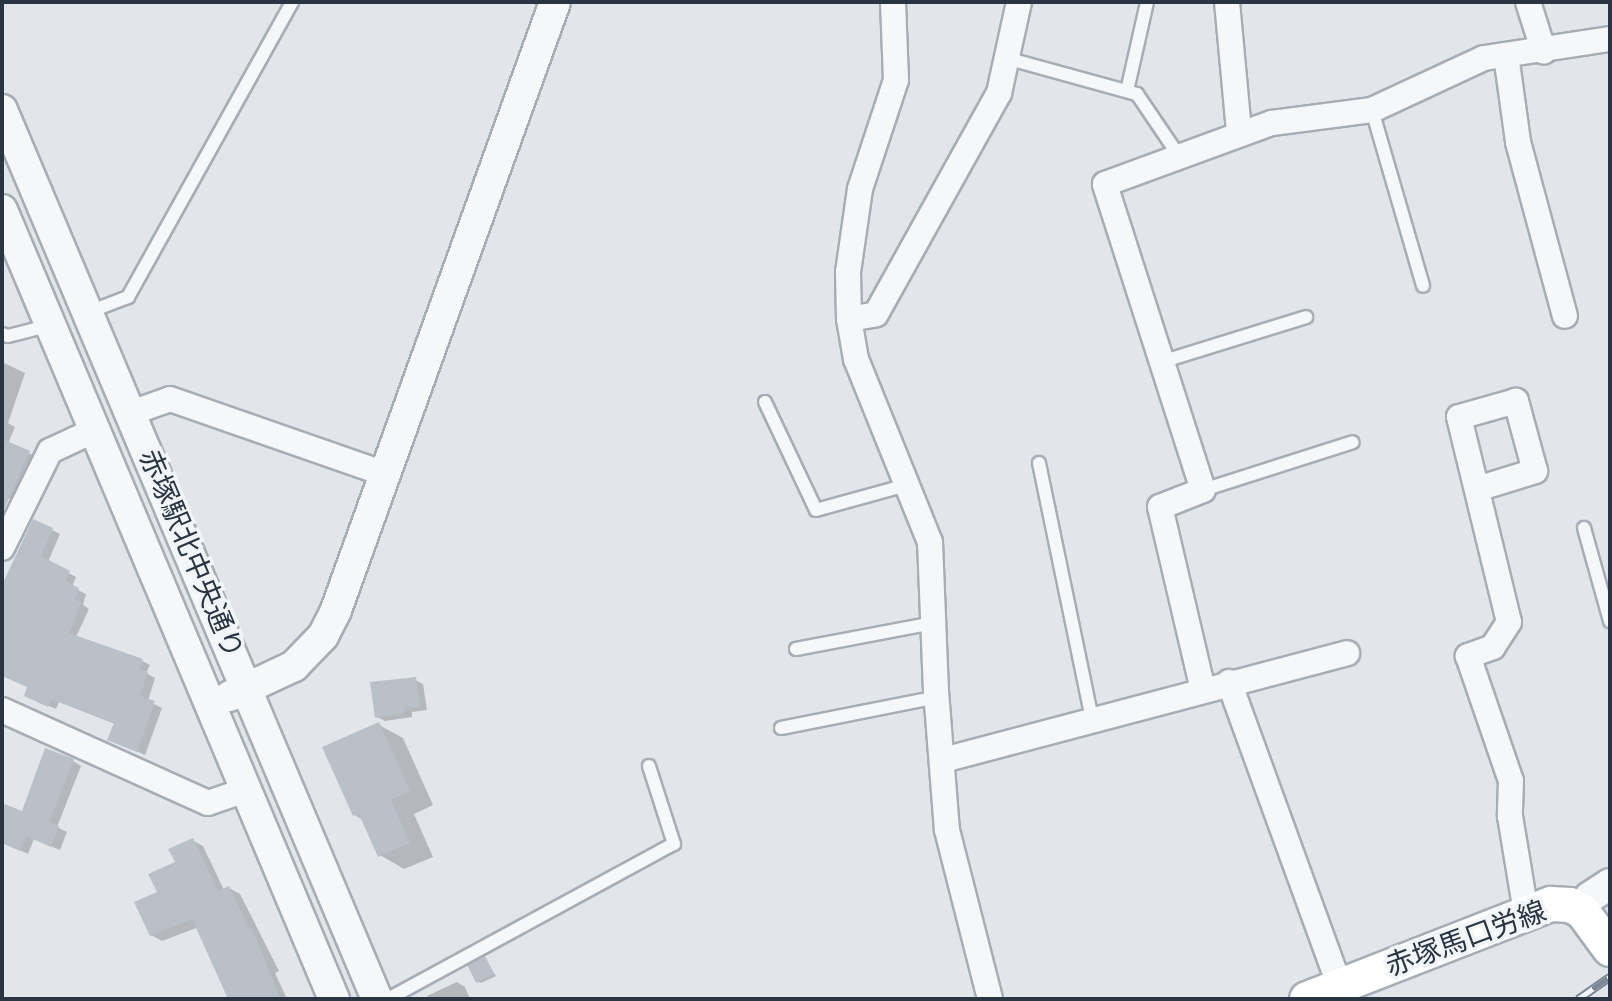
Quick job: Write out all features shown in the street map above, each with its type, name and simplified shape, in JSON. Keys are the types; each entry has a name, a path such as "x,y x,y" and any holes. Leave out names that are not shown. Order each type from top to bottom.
{"main road":[{"name":"赤塚馬口労線","path":"1307,999 1551,904 1570,905 1582,911 1610,949"}],"street":[{"path":"210,705 294,666 323,636 336,610 555,2"},
{"path":"893,2 896,80 860,189 848,272 849,319 856,359 930,542 947,830 990,999"},
{"path":"849,319 876,314 999,93 1019,2"},
{"path":"1227,2 1239,132"},
{"path":"1528,2 1544,52"},
{"path":"1203,690 1160,507 1203,490 1105,184 1239,132 1272,123 1372,110 1484,58 1544,52 1610,39"},
{"path":"1506,55 1518,142 1565,316"},
{"name":"赤塚駅北中央通り","path":"2,110 377,999"},
{"name":"赤塚駅北中央通り","path":"2,210 334,999"},
{"path":"51,325 89,312"},
{"path":"131,413 170,399 385,474"},
{"path":"2,548 50,451 95,430"},
{"path":"1477,489 1509,622 1493,647 1468,656 1511,781 1510,816 1526,913"},
{"path":"943,760 1347,653"},
{"path":"1229,682 1340,987"},
{"path":"2,710 208,803 245,790"},
{"path":"1582,911 1590,897 1610,884"}],"lane":[{"path":"89,312 128,297 292,2"},
{"path":"1127,91 1147,2"},
{"path":"1006,58 1137,94 1179,156"},
{"path":"1372,110 1423,286"},
{"path":"1161,362 1306,317"},
{"path":"2,334 8,336 51,325"},
{"path":"765,402 816,510 907,485"},
{"path":"1203,490 1353,442"},
{"path":"1039,463 1092,720"},
{"path":"1584,528 1610,621"},
{"path":"796,649 933,623"},
{"path":"781,728 937,697"},
{"path":"388,999 674,844 649,766"}],"building":[{"path":"2,439 30,451 2,514"},
{"path":"33,519 53,528 41,556 70,571 65,581 79,588 75,600 82,602 69,633 143,659 139,668 148,672 140,696 155,701 137,752 107,740 114,723 51,699 48,707 24,696 27,687 2,676 2,585"},
{"path":"416,677 420,707 404,708 405,713 375,718 370,682"},
{"path":"379,722 410,791 391,800 410,843 378,857 359,814 353,816 322,747"},
{"path":"45,748 74,759 49,822 59,826 51,847 26,836 20,851 2,843 2,803 22,811"},
{"path":"193,838 218,891 229,886 249,929 252,928 280,999 228,999 192,919 150,936 134,902 157,892 148,874 175,862 168,849"},
{"path":"485,956 494,974 476,983 467,965"}],"railway":[{"path":"1578,999 1610,977"}]}
